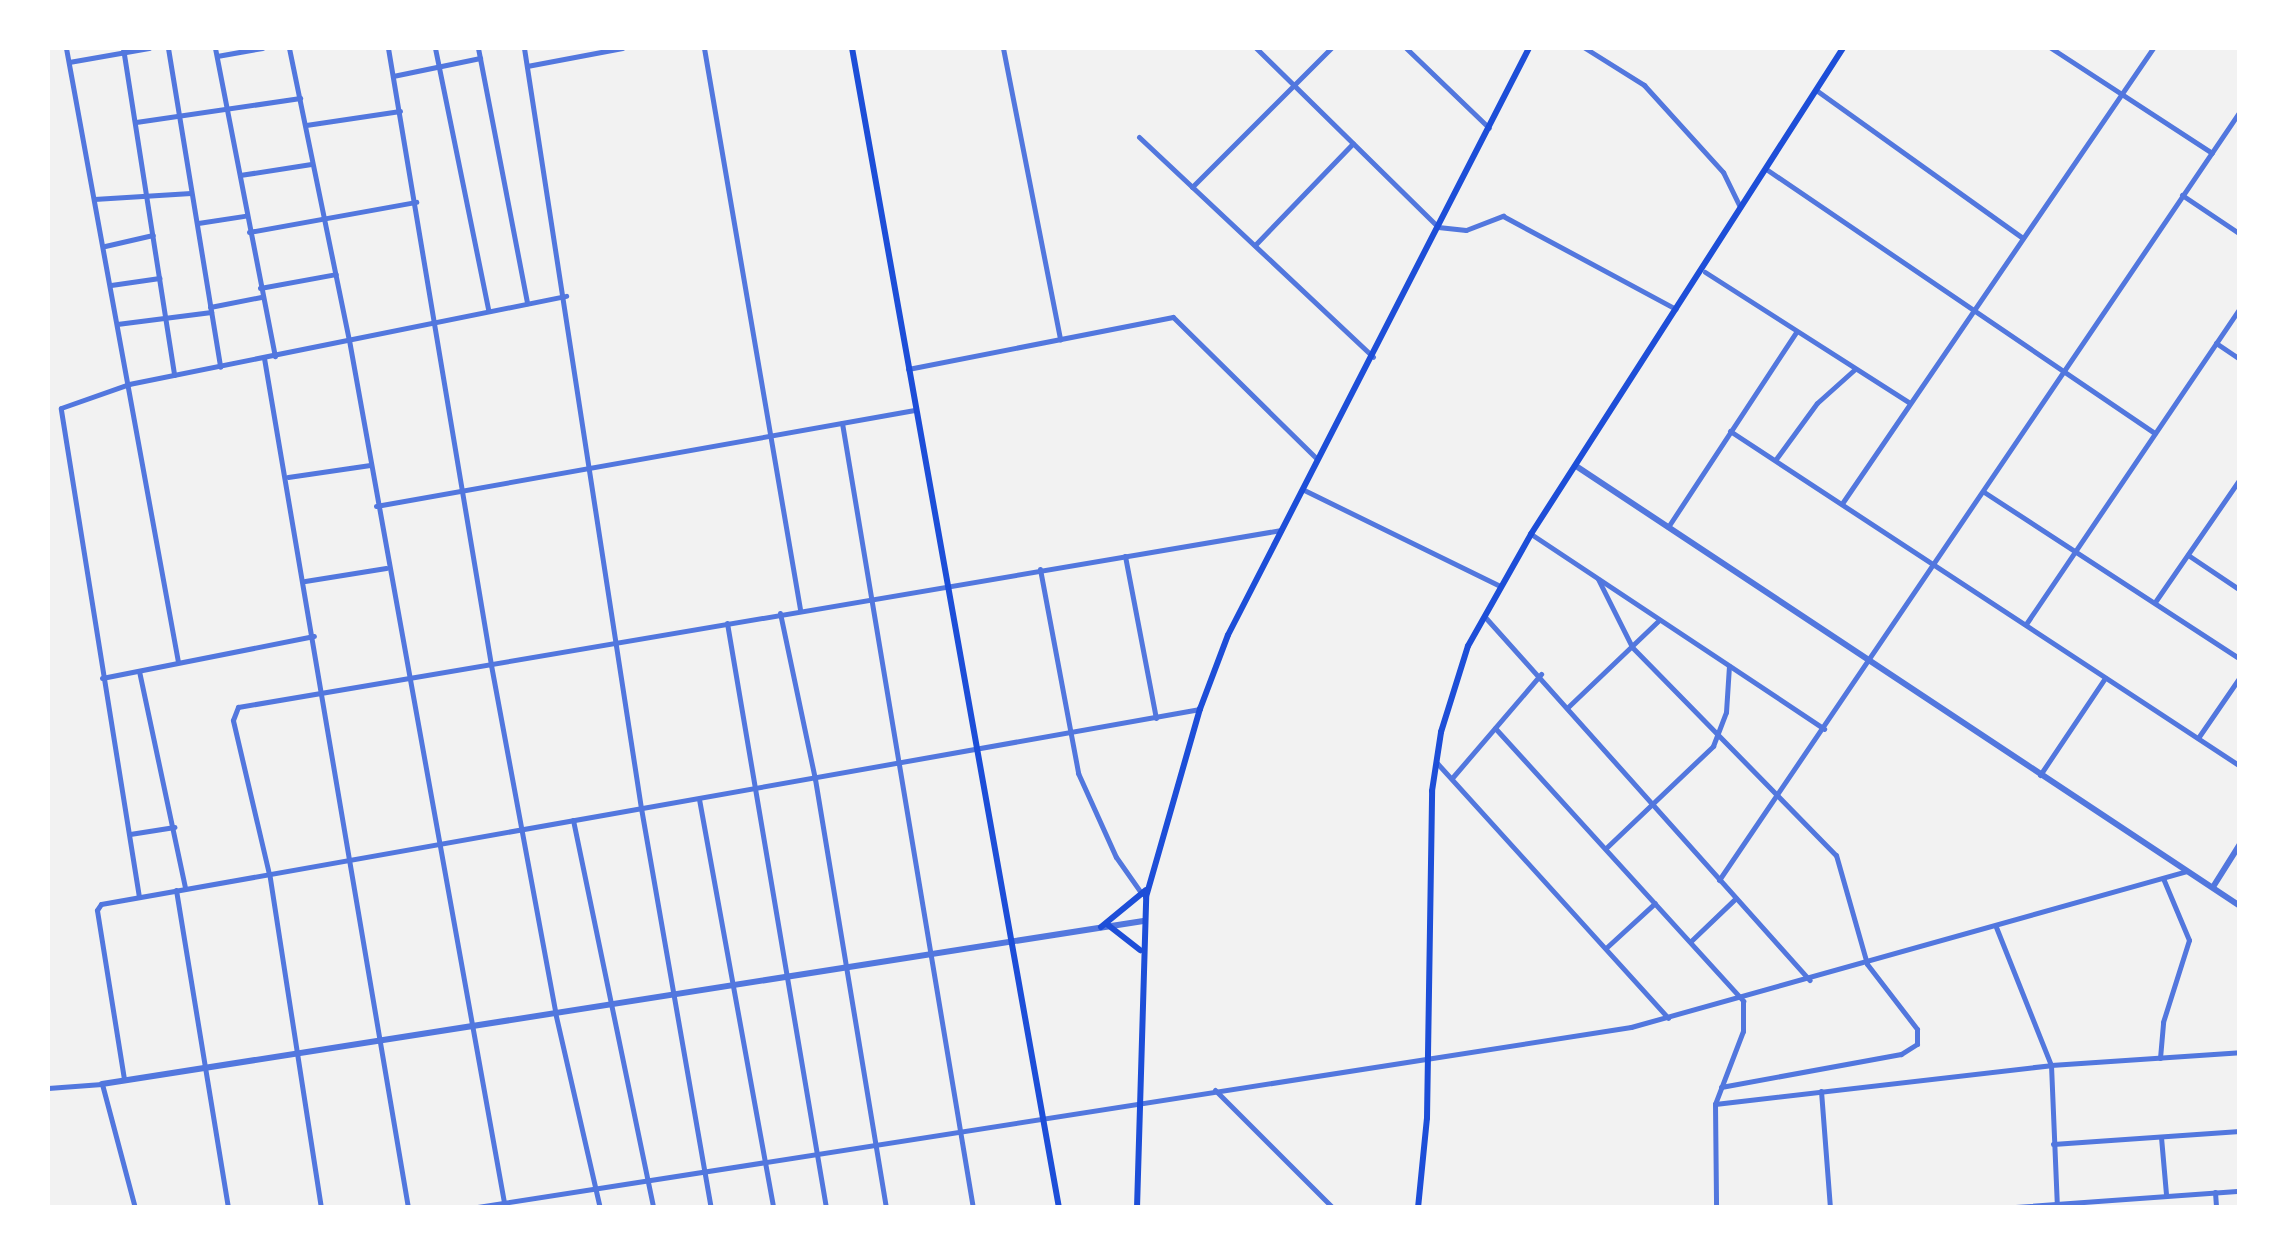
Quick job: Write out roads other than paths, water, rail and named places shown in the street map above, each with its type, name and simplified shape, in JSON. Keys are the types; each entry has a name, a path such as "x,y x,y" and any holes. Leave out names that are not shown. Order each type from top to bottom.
{"main road":[{"path":"852,48 1059,1208"},
{"path":"1137,1208 1143,1102 1140,950 1145,892 1200,709 1280,530 1530,48"},
{"path":"1418,1208 1429,1057 1435,761 1451,695 1483,615 1531,534 1705,272 1843,48"},
{"path":"1140,950 1105,926 1145,892"}],"street":[{"path":"66,48 178,662"},
{"path":"70,62 149,48"},
{"path":"168,48 220,367"},
{"path":"215,48 275,356"},
{"path":"216,56 262,48"},
{"path":"288,48 349,340 386,568 504,1205"},
{"path":"388,48 491,664 556,1012 600,1208"},
{"path":"435,48 488,311"},
{"path":"478,48 528,303"},
{"path":"524,48 619,643 640,808 711,1208"},
{"path":"527,66 622,48"},
{"path":"704,48 800,609"},
{"path":"1002,48 1060,340"},
{"path":"1256,48 1438,227 1466,230 1503,216 1678,310"},
{"path":"1192,187 1332,48"},
{"path":"1406,48 1489,128"},
{"path":"1584,48 1644,85 1722,172 1741,208"},
{"path":"2051,48 2212,152"},
{"path":"1843,502 2154,48"},
{"path":"124,50 174,376"},
{"path":"393,76 480,58"},
{"path":"1816,90 2023,238"},
{"path":"136,122 300,98"},
{"path":"306,125 400,111"},
{"path":"1720,880 2240,111"},
{"path":"1139,137 1373,357"},
{"path":"1254,246 1353,143"},
{"path":"240,175 313,164"},
{"path":"1766,168 2155,433"},
{"path":"94,198 192,193"},
{"path":"2182,196 2240,234"},
{"path":"249,232 416,202"},
{"path":"198,223 246,216"},
{"path":"104,246 153,235"},
{"path":"1705,272 1910,404"},
{"path":"260,288 336,274"},
{"path":"111,285 160,278"},
{"path":"139,897 59,414 67,403 130,384 566,296"},
{"path":"116,324 166,318 262,297"},
{"path":"2026,624 2240,308"},
{"path":"908,369 1173,317 1317,459"},
{"path":"1668,526 1796,332"},
{"path":"2216,344 2240,359"},
{"path":"264,358 288,476 348,861 408,1208"},
{"path":"1776,459 1817,403 1855,368"},
{"path":"376,506 915,410"},
{"path":"842,422 895,766 973,1208"},
{"path":"1730,431 2240,766"},
{"path":"288,476 370,465"},
{"path":"1576,466 2213,887 2239,906 2240,942"},
{"path":"2155,602 2240,478"},
{"path":"1302,488 1500,586"},
{"path":"1984,492 2240,659"},
{"path":"321,1208 269,874 233,712 800,609 1280,530"},
{"path":"1531,534 1824,729"},
{"path":"2188,555 2240,590"},
{"path":"1125,556 1156,718"},
{"path":"304,581 386,568"},
{"path":"1040,570 1069,734 1094,813 1145,892"},
{"path":"1598,579 1632,647 1717,738 1836,855 1867,964 1917,1029 1911,1050 1721,1087"},
{"path":"780,613 815,779 878,1140 886,1208"},
{"path":"1483,615 1540,674 1652,806 1810,980"},
{"path":"1568,707 1659,620"},
{"path":"727,624 790,975 826,1208"},
{"path":"102,678 314,636"},
{"path":"1606,848 1717,738 1727,707 1729,666"},
{"path":"139,671 185,888"},
{"path":"1452,779 1540,674"},
{"path":"2040,776 2106,677"},
{"path":"2198,738 2240,678"},
{"path":"124,1079 96,910 185,888 895,766 1200,709"},
{"path":"1495,728 1743,1001 1743,1031 1715,1104 1716,1208"},
{"path":"1435,761 1669,1020"},
{"path":"699,799 774,1208"},
{"path":"573,820 653,1208"},
{"path":"130,834 174,827"},
{"path":"2213,887 2240,844"},
{"path":"471,1208 763,1161 819,1148 960,1131 1669,1020 2187,871"},
{"path":"2160,1058 2163,1022 2189,940 2162,878"},
{"path":"176,890 228,1208"},
{"path":"1691,941 1736,898"},
{"path":"1607,948 1656,903"},
{"path":"48,1088 207,1069 1143,921"},
{"path":"1996,927 2051,1064 2057,1205"},
{"path":"1715,1104 2051,1064 2240,1052"},
{"path":"102,1084 135,1208"},
{"path":"1216,1090 1333,1208"},
{"path":"1821,1091 1830,1208"},
{"path":"2052,1144 2240,1131"},
{"path":"2160,1137 2166,1194"},
{"path":"2001,1208 2240,1191"},
{"path":"2215,1192 2216,1208"}]}
